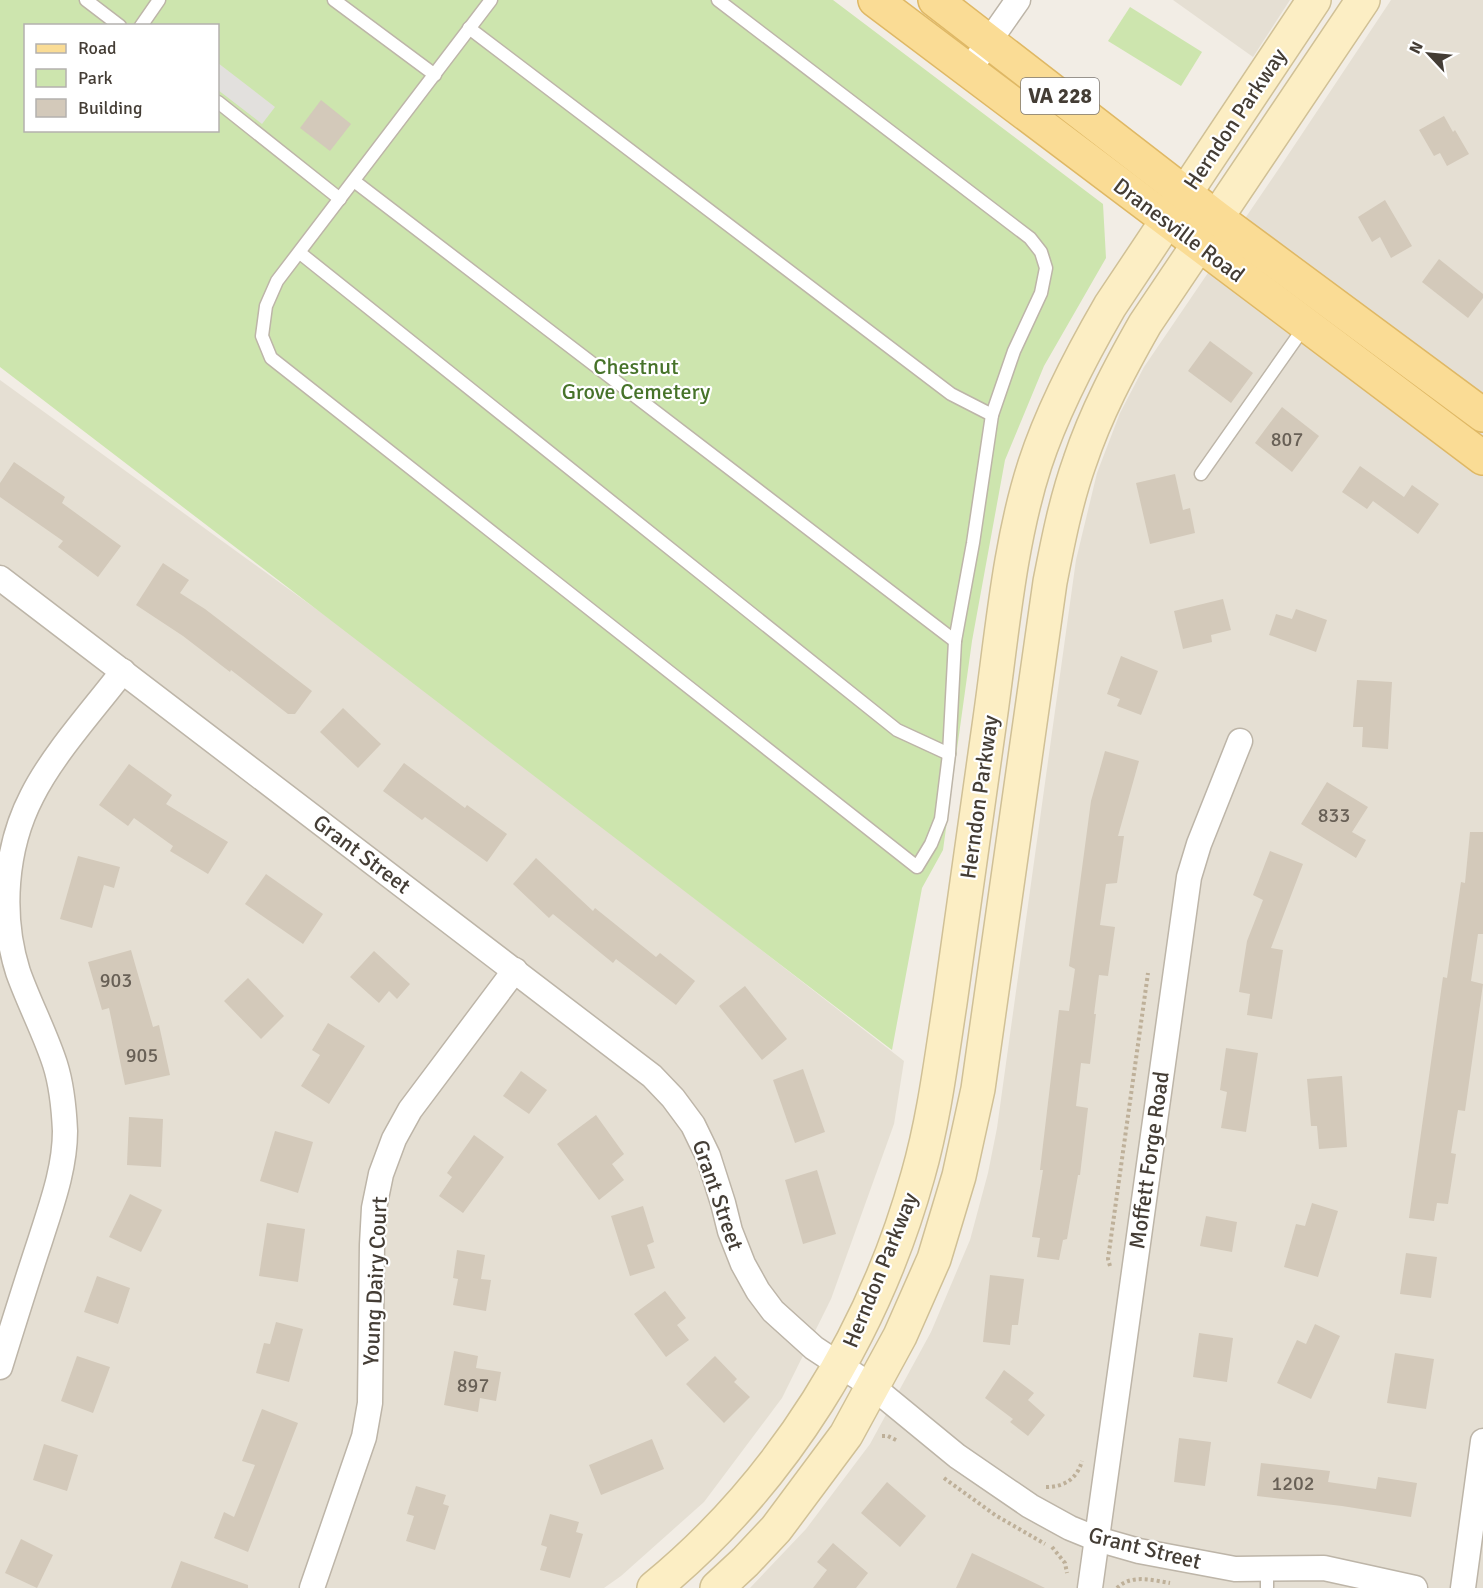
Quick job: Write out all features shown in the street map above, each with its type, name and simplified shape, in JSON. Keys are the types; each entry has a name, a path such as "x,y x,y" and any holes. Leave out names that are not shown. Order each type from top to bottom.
{"main road":[{"name":"Dranesville Road","path":"875,0 1199,245 1315,312 1483,415"},
{"name":"Dranesville Road","path":"935,0 1217,218 1315,312 1483,458"},
{"name":"Herndon Parkway","path":"654,1588 696,1551 754,1488 807,1418 840,1366 893,1249 928,1138 956,966 1015,543 1035,463 1055,414 1089,343 1110,306 1314,0"},
{"name":"Herndon Parkway","path":"717,1588 776,1529 846,1435 900,1336 934,1259 960,1176 978,1089 1050,582 1067,503 1089,438 1124,361 1145,324 1363,0"}],"street":[{"path":"969,70 1018,0"},
{"name":"Grant Street","path":"0,578 652,1076 673,1098 693,1125 708,1156 730,1231 743,1264 758,1291 773,1311 802,1339 873,1387 957,1456 1030,1506 1070,1528 1097,1539 1139,1551 1234,1569 1267,1578 1324,1568 1415,1588"},
{"path":"0,1367 53,1200 62,1166 65,1134 63,1098 55,1064 17,970 9,935 6,899 9,864 18,828 32,795 51,764 123,671"},
{"name":"Moffett Forge Road","path":"1090,1588 1189,877 1199,844 1240,741"},
{"name":"Young Dairy Court","path":"312,1588 364,1437 370,1403 372,1245 374,1209 381,1174 394,1139 410,1110 515,970"},
{"path":"1463,1588 1483,1441"}],"lane":[{"path":"86,0 117,24"},
{"path":"142,24 159,0"},
{"path":"334,0 435,75"},
{"path":"491,0 278,281 266,306 262,336 271,358 917,867 931,844 941,819 949,754 955,641 973,543 992,415 1014,351 1041,293 1046,268 1041,252 1030,238 718,0"},
{"path":"469,28 951,394 992,415"},
{"path":"219,103 340,199"},
{"path":"354,181 955,641"},
{"path":"300,253 897,730 949,754"},
{"path":"1201,474 1315,312"}],"path":[{"path":"1041,1487 1058,1488 1064,1485 1076,1473 1084,1456"},
{"path":"1116,1588 1128,1580 1171,1583"}],"shaded area":[{"path":"1173,0 1290,0 1253,57"},
{"path":"1391,0 1483,0 1483,1588 750,1588 806,1529 870,1444 931,1332 970,1240 997,1128 1076,560 1097,473 1120,413 1144,367"},
{"path":"219,64 275,107 262,124 219,91"},
{"path":"0,380 417,682 904,1061 894,1124 831,1299 782,1398 704,1502 621,1576 604,1588 0,1588"}],"green space":[{"name":"Chestnut Grove Cemetery","path":"0,0 833,0 1103,204 1106,258 1044,366 1005,460 972,641 943,850 922,888 892,1050 0,367"},
{"path":"1130,7 1202,52 1181,86 1108,41"}],"building":[{"path":"321,100 351,124 330,151 300,128"},
{"path":"1444,116 1469,154 1447,166 1440,153 1434,156 1419,130"},
{"path":"1385,200 1412,246 1391,258 1380,237 1372,242 1358,217"},
{"path":"1439,259 1483,294 1483,298 1468,318 1422,282"},
{"path":"1210,341 1253,373 1231,403 1188,371"},
{"path":"1282,407 1319,436 1292,472 1255,443"},
{"path":"14,462 65,497 62,503 121,546 98,577 58,547 63,541 0,497 0,483"},
{"path":"1360,466 1404,497 1412,485 1439,504 1418,534 1373,501 1367,509 1342,492"},
{"path":"1175,474 1183,510 1190,508 1195,533 1150,544 1136,483"},
{"path":"163,563 189,580 180,593 205,609 312,691 295,714 288,714 231,670 230,672 183,636 136,605"},
{"path":"1223,599 1231,630 1211,635 1212,642 1183,649 1174,611"},
{"path":"1296,609 1327,620 1316,652 1269,635 1276,614 1292,619"},
{"path":"1121,656 1158,671 1141,715 1117,706 1120,699 1107,694"},
{"path":"1357,680 1392,682 1388,749 1362,747 1363,727 1353,727"},
{"path":"343,708 381,744 358,768 320,732"},
{"path":"1105,751 1139,761 1118,836 1124,836 1117,883 1106,884 1100,925 1115,927 1108,976 1099,975 1090,1064 1081,1063 1076,1106 1088,1108 1080,1175 1078,1175 1067,1239 1063,1240 1059,1260 1037,1257 1040,1238 1032,1237 1043,1170 1040,1170 1059,1010 1069,1011 1075,969 1069,966 1091,801"},
{"path":"404,763 465,808 467,805 507,834 487,862 425,817 422,820 383,791"},
{"path":"129,764 172,795 166,804 228,842 208,874 170,851 173,846 134,818 128,826 99,805"},
{"path":"1327,782 1368,807 1352,832 1366,840 1356,858 1301,824"},
{"path":"1470,832 1483,832 1483,934 1478,934 1471,981 1483,984 1465,1111 1458,1110 1451,1153 1456,1154 1448,1204 1437,1203 1434,1221 1409,1218 1443,977 1447,978 1461,882 1465,883"},
{"path":"1270,851 1303,864 1271,948 1283,950 1272,1019 1247,1015 1250,994 1239,992 1247,941 1263,900 1253,895"},
{"path":"78,856 120,867 114,888 104,885 92,928 60,919"},
{"path":"536,858 593,911 595,908 656,957 660,953 695,981 676,1005 616,959 613,963 553,914 549,918 513,884"},
{"path":"266,874 323,914 303,944 245,904"},
{"path":"131,950 153,1027 159,1025 170,1075 125,1085 109,1008 102,1010 88,962"},
{"path":"374,951 410,984 397,999 389,991 379,1003 350,977"},
{"path":"248,978 284,1016 261,1039 224,1001"},
{"path":"745,986 787,1039 762,1060 719,1006"},
{"path":"328,1023 365,1046 329,1104 301,1086 320,1055 312,1050"},
{"path":"1226,1048 1258,1053 1246,1132 1221,1128 1227,1092 1220,1090"},
{"path":"803,1069 825,1132 795,1143 773,1080"},
{"path":"521,1071 547,1090 529,1114 503,1096"},
{"path":"1342,1076 1347,1147 1319,1149 1317,1126 1311,1126 1307,1079"},
{"path":"596,1115 624,1154 612,1164 624,1180 599,1200 557,1144"},
{"path":"129,1117 163,1119 161,1167 127,1165"},
{"path":"275,1131 313,1142 298,1193 260,1181"},
{"path":"474,1135 504,1157 463,1213 439,1196 452,1177 447,1173"},
{"path":"817,1170 836,1234 803,1244 785,1180"},
{"path":"130,1194 162,1210 141,1252 109,1237"},
{"path":"1312,1203 1338,1211 1318,1277 1284,1267 1296,1224 1305,1226"},
{"path":"643,1206 654,1242 647,1245 655,1268 630,1276 611,1216"},
{"path":"1206,1216 1237,1222 1232,1252 1200,1246"},
{"path":"267,1223 305,1229 298,1282 259,1276"},
{"path":"457,1250 485,1255 481,1279 491,1280 486,1311 453,1305 458,1279 453,1278"},
{"path":"1406,1253 1437,1257 1431,1298 1400,1294"},
{"path":"990,1275 1024,1279 1018,1325 1012,1325 1010,1345 983,1342"},
{"path":"97,1276 130,1288 118,1324 84,1312"},
{"path":"665,1291 686,1318 677,1325 689,1340 666,1357 634,1314"},
{"path":"276,1322 303,1329 289,1382 256,1373 264,1343 270,1344"},
{"path":"1315,1324 1340,1336 1311,1399 1277,1383 1297,1340 1306,1344"},
{"path":"1199,1333 1233,1338 1227,1382 1193,1377"},
{"path":"454,1351 478,1356 476,1368 501,1372 496,1401 480,1398 478,1412 444,1405"},
{"path":"1395,1353 1434,1359 1426,1409 1387,1403"},
{"path":"77,1356 110,1367 93,1413 61,1401"},
{"path":"715,1356 737,1379 734,1382 750,1397 724,1423 686,1384"},
{"path":"1004,1370 1034,1393 1028,1400 1045,1415 1028,1436 1010,1422 1013,1419 985,1398"},
{"path":"262,1409 298,1423 248,1552 214,1538 224,1512 234,1517 255,1465 242,1461"},
{"path":"1179,1438 1211,1442 1205,1486 1174,1482"},
{"path":"652,1439 664,1469 601,1495 589,1465"},
{"path":"44,1444 78,1455 67,1491 33,1480"},
{"path":"1261,1463 1330,1471 1328,1482 1376,1489 1378,1477 1417,1483 1411,1517 1257,1496"},
{"path":"887,1482 926,1516 900,1547 861,1513"},
{"path":"416,1486 446,1495 443,1504 449,1506 435,1550 406,1541 414,1516 407,1514"},
{"path":"550,1514 579,1522 576,1532 583,1534 570,1578 540,1570 547,1547 541,1545"},
{"path":"21,1539 53,1555 37,1588 5,1573"},
{"path":"833,1543 868,1573 856,1588 813,1588 827,1570 817,1562"},
{"path":"972,1553 1045,1588 956,1588"},
{"path":"181,1561 248,1585 248,1588 171,1588"}]}
